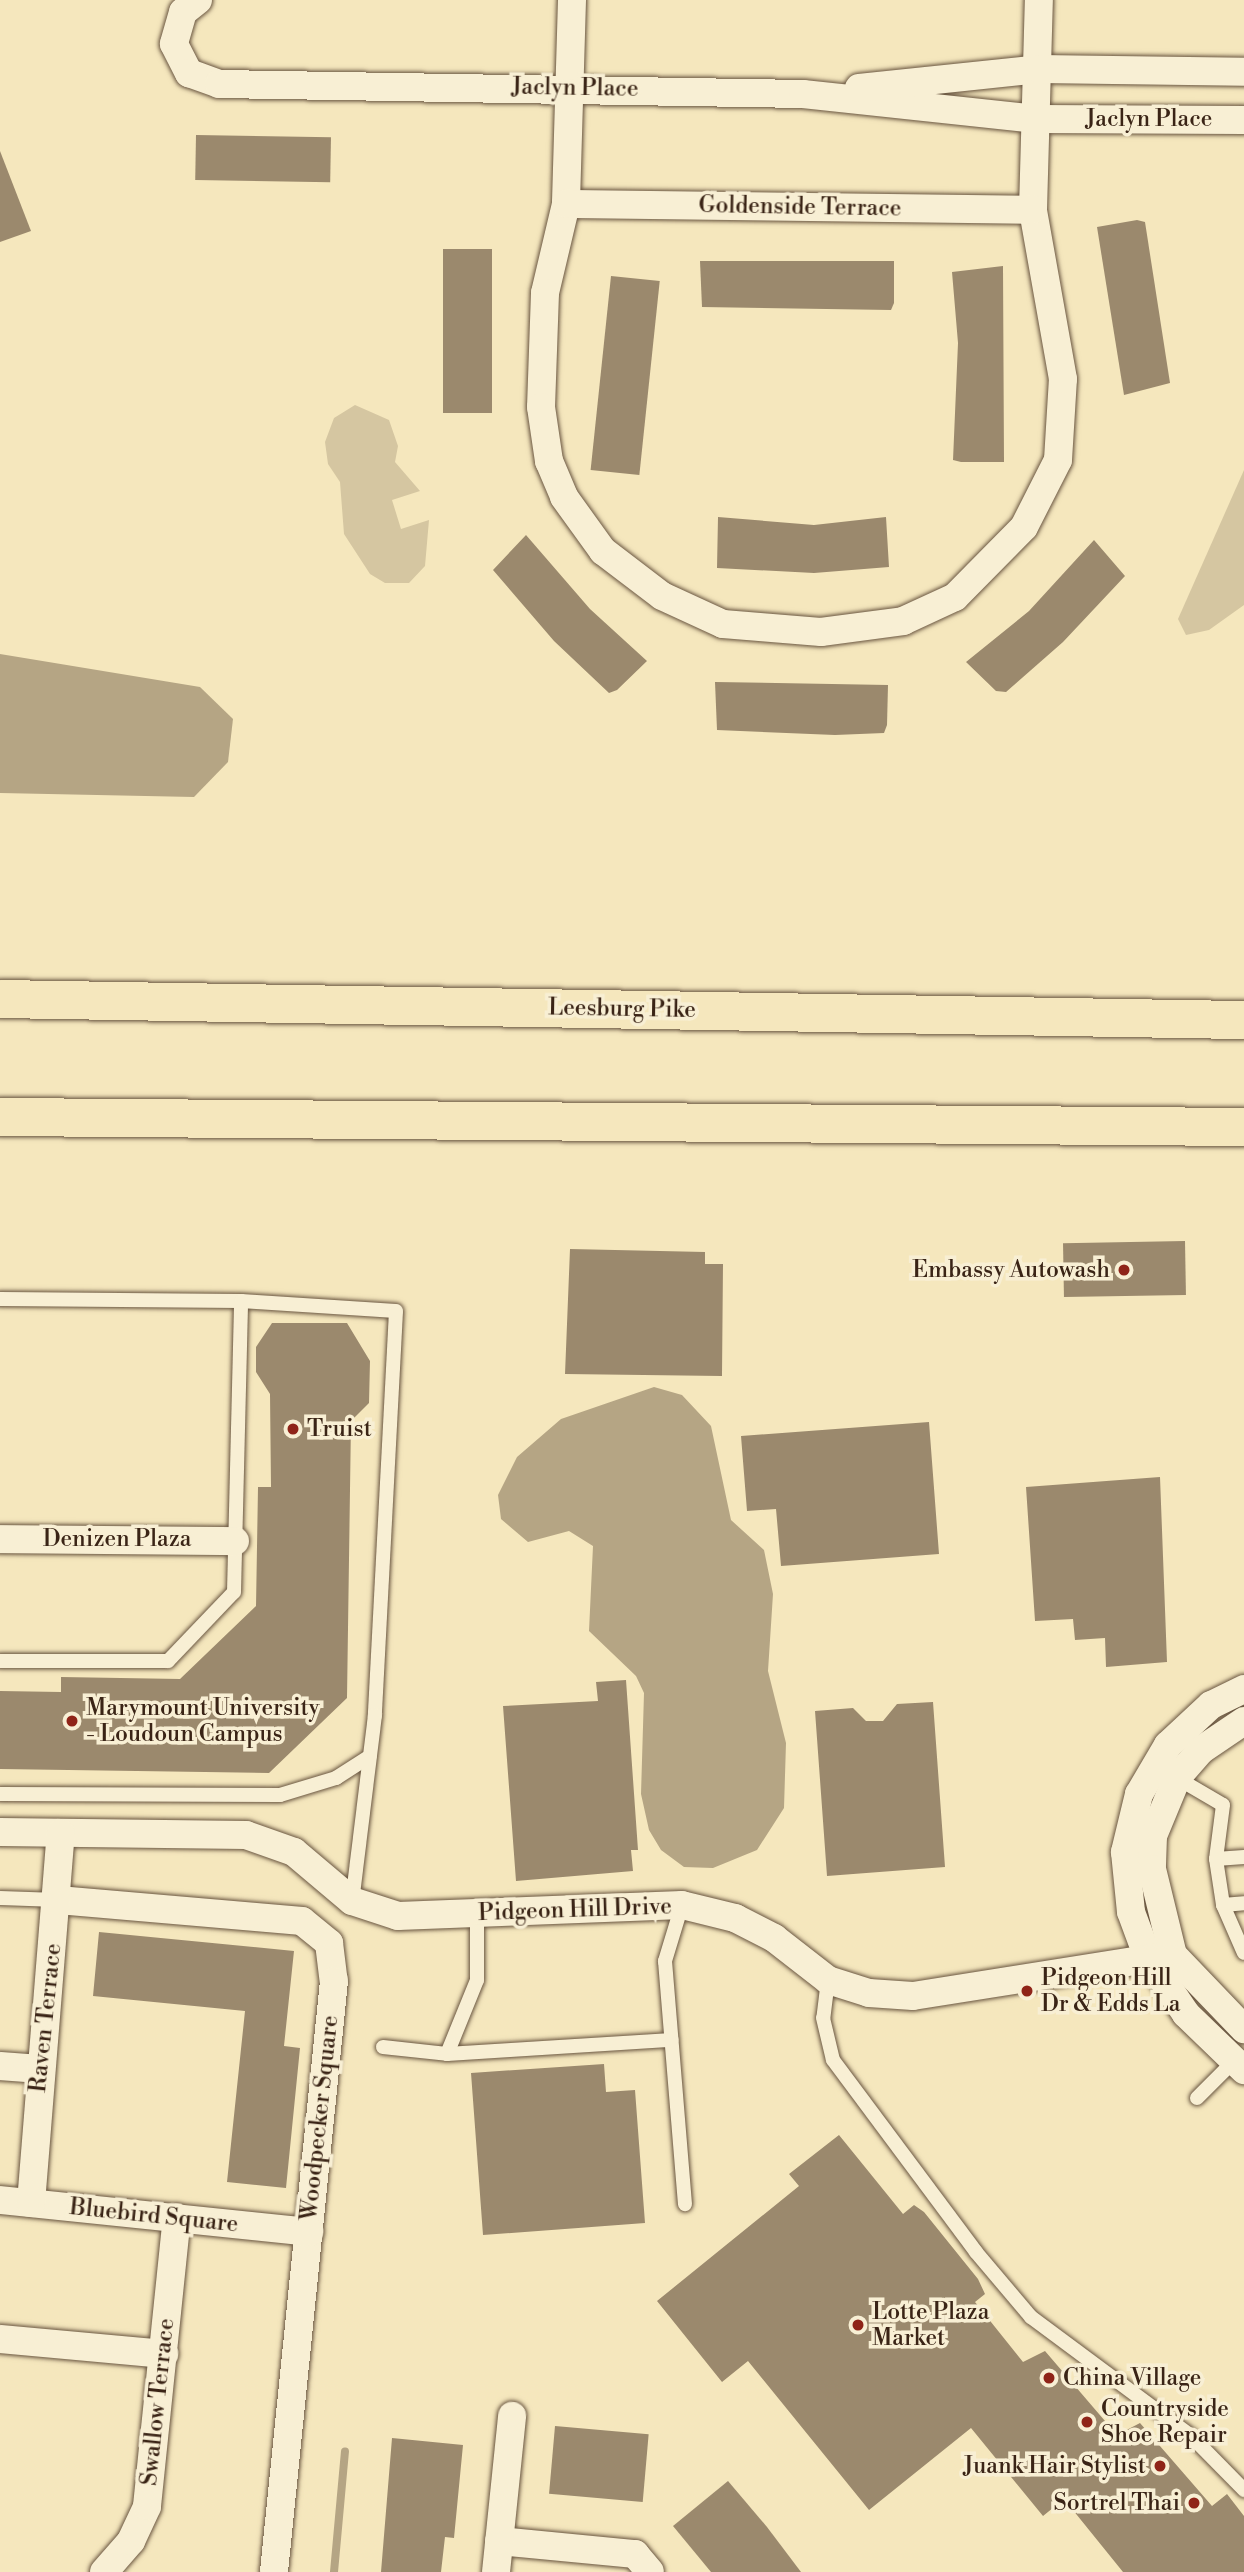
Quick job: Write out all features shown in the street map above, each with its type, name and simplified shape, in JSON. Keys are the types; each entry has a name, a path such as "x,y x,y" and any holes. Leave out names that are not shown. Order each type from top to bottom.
{"highway":[{"name":"Leesburg Pike","path":"0,999 1244,1020"},
{"path":"0,1117 1244,1127"}],"street":[{"name":"Jaclyn Place","path":"198,0 183,12 174,44 184,66 203,81 803,94 1037,118 1244,120"},
{"path":"572,0 566,204 546,288 541,407 549,461 564,496 617,565 686,610 723,624 803,632 871,629 932,611 991,567 1042,496 1058,460 1063,393 1033,210 1039,0"},
{"name":"Jaclyn Place","path":"803,94 1039,69 1244,72"},
{"name":"Goldenside Terrace","path":"566,204 1033,210"},
{"name":"Denizen Plaza","path":"0,1539 234,1541"},
{"path":"1241,2061 1186,2014 1125,1878 1139,1794 1187,1724 1244,1689"},
{"path":"1244,1721 1201,1750 1177,1779 1153,1836 1152,1869 1160,1956 1244,2029"},
{"name":"Pidgeon Hill Drive","path":"0,1832 246,1835 295,1852 352,1901 398,1916 682,1905 735,1919 774,1938 828,1980 869,1993 913,1996 1160,1956"},
{"name":"Raven Terrace","path":"31,2203 40,2070 58,1900 61,1833"},
{"name":"Woodpecker Square","path":"58,1900 302,1921 329,1943 334,1981 274,2572"},
{"path":"0,2066 40,2070"},
{"name":"Bluebird Square","path":"0,2200 309,2232"},
{"name":"Swallow Terrace","path":"104,2572 131,2541 147,2506 177,2218"},
{"path":"0,2339 164,2354"},
{"path":"496,2572 512,2416"},
{"path":"499,2541 635,2554 650,2572"}],"lane":[{"path":"0,1299 241,1301 396,1311 370,1756 352,1901"},
{"path":"0,1661 168,1661 234,1592 241,1301"},
{"path":"0,1794 279,1795 336,1778 370,1756"},
{"path":"1177,1779 1223,1805 1216,1859 1223,1905 1234,1944 1244,1953"},
{"path":"1216,1859 1244,1857"},
{"path":"0,1898 58,1900"},
{"path":"1223,1905 1244,1903"},
{"path":"682,1905 666,1961 685,2204"},
{"path":"447,2054 477,1980 477,1914"},
{"path":"828,1980 823,2018 833,2060 976,2252 1031,2317 1191,2435 1244,2490"},
{"path":"383,2047 447,2054 672,2040"},
{"path":"1197,2098 1241,2061"}],"shaded area":[{"path":"355,405 389,420 398,446 395,462 420,491 392,500 401,529 429,520 425,566 409,583 385,583 370,574 344,534 340,482 328,464 325,442 334,418"},
{"path":"1244,470 1244,605 1209,630 1186,635 1178,619"},
{"path":"0,654 200,687 233,719 228,762 194,797 0,793"},
{"path":"654,1387 682,1395 711,1426 731,1520 764,1550 773,1594 768,1671 786,1743 784,1808 757,1850 713,1868 684,1867 661,1850 649,1830 641,1794 644,1693 636,1676 589,1631 593,1546 569,1531 528,1542 501,1519 498,1495 517,1457 561,1419"}],"building":[{"path":"196,135 331,137 330,182 195,180"},
{"path":"0,151 31,231 0,242"},
{"path":"1137,220 1145,222 1170,383 1124,395 1097,227"},
{"path":"443,249 492,249 492,413 443,413"},
{"path":"700,261 894,261 894,303 891,310 702,307"},
{"path":"1003,266 1004,462 961,462 953,460 958,343 952,272"},
{"path":"611,276 660,281 639,475 591,470"},
{"path":"718,517 814,525 886,517 889,567 814,573 717,568"},
{"path":"526,535 590,609 647,661 617,690 609,693 554,641 493,570"},
{"path":"1094,540 1125,576 1063,642 1006,692 996,691 966,662 1029,611"},
{"path":"715,682 888,685 887,725 884,733 835,735 717,730"},
{"name":"Embassy Autowash","path":"1185,1241 1186,1295 1064,1297 1063,1243"},
{"path":"570,1249 705,1252 705,1264 723,1264 722,1376 565,1374"},
{"path":"272,1323 347,1323 370,1361 369,1403 351,1421 347,1698 269,1773 0,1769 0,1691 61,1692 61,1677 180,1679 256,1606 258,1487 271,1487 270,1394 256,1372 256,1347"},
{"path":"929,1422 939,1554 781,1566 776,1509 747,1511 741,1436"},
{"path":"1160,1477 1167,1662 1106,1667 1105,1638 1075,1640 1073,1619 1035,1621 1026,1487"},
{"path":"626,1680 638,1850 631,1850 633,1871 516,1881 503,1706 598,1701 596,1682"},
{"path":"933,1702 945,1867 827,1876 815,1711 853,1708 866,1721 883,1721 897,1704"},
{"path":"99,1932 294,1951 284,2046 300,2048 286,2188 227,2182 245,2011 93,1996"},
{"path":"604,2064 606,2092 635,2090 645,2223 483,2235 471,2073"},
{"path":"839,2135 903,2214 914,2205 924,2212 978,2279 985,2294 975,2302 1023,2362 1045,2351 1117,2435 1140,2423 1212,2506 1227,2494 1244,2516 1244,2572 1123,2572 1064,2499 1043,2516 971,2428 869,2510 748,2361 722,2382 657,2301 799,2186 789,2174"},
{"path":"555,2426 649,2434 643,2502 549,2494"},
{"path":"392,2438 463,2445 454,2538 445,2537 441,2572 381,2572"},
{"path":"728,2481 801,2572 711,2572 673,2526"}],"waterway":[{"path":"334,2572 345,2451"}],"place":[{"name":"Embassy Autowash","path":"1124,1270"},
{"name":"Truist","path":"293,1429"},
{"name":"Marymount University - Loudoun Campus","path":"72,1721"},
{"name":"Pidgeon Hill Dr & Edds La","path":"1027,1991"},
{"name":"Lotte Plaza Market","path":"858,2325"},
{"name":"China Village","path":"1049,2378"},
{"name":"Countryside Shoe Repair","path":"1087,2422"},
{"name":"Juank Hair Stylist","path":"1160,2466"},
{"name":"Sortrel Thai","path":"1194,2503"}]}
